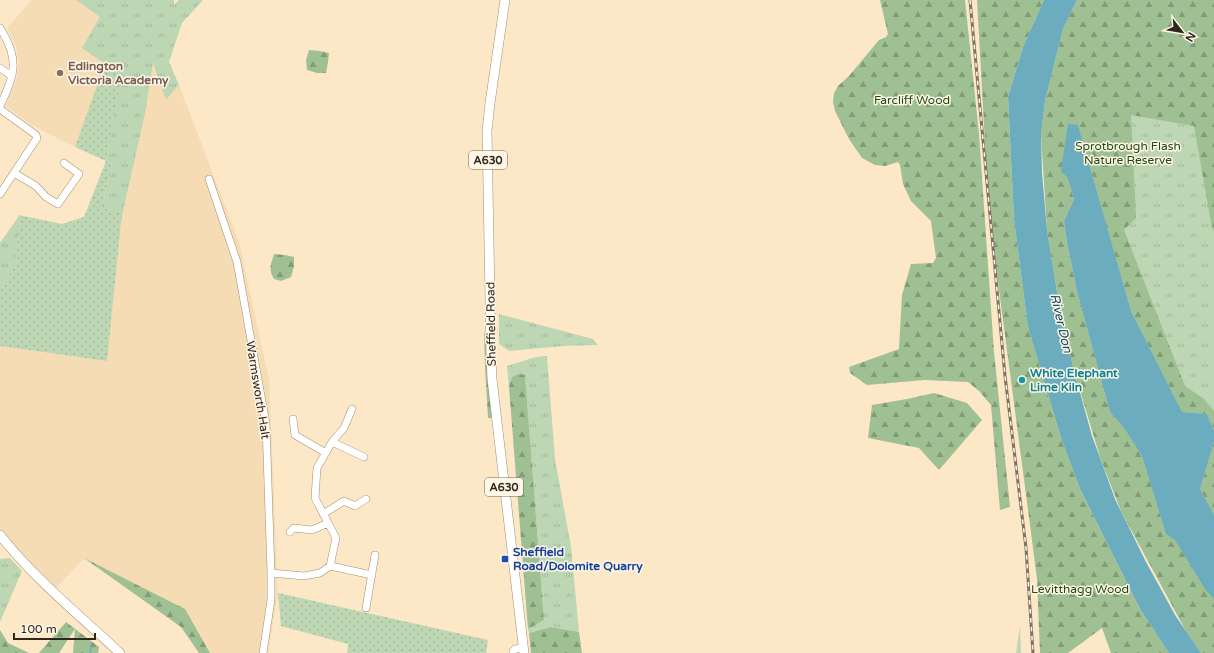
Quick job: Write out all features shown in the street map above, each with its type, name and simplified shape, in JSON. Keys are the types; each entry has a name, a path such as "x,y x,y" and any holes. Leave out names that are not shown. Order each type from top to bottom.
{"main road":[{"name":"Sheffield Road","path":"505,0 487,131 491,355 492,379 523,650"},
{"path":"0,535 15,553 53,591 120,653"}],"street":[{"path":"0,28 11,47 13,62 12,76 0,106"},
{"path":"0,68 12,76"},
{"path":"0,109 37,136 0,194"},
{"path":"14,173 36,186 46,197 58,204 79,174 64,163"},
{"name":"Warmsworth Halt","path":"209,179 236,262 266,424 271,573 270,600 263,653"},
{"path":"271,573 304,576 320,573 330,566 336,538 315,498 316,468 332,442 344,428 352,409"},
{"path":"293,419 295,435 326,453"},
{"path":"332,442 364,457"},
{"path":"323,514 344,501 355,506 366,499"},
{"path":"292,527 312,530 328,523"},
{"path":"366,608 376,555"},
{"path":"330,566 372,575"},
{"name":"Sheffield Road","path":"513,653 516,649 523,650"}],"shaded area":[{"name":"Edlington Victoria Academy","path":"32,0 76,0 100,16 105,64 75,147 32,125 6,105 17,77 19,61 16,46 7,28"},
{"path":"153,62 166,100 179,85 239,242 269,380 278,593 268,653 210,653 185,609 84,559 53,591 0,535 0,346 107,361 121,223 145,114"}],"green space":[{"path":"76,0 174,0 174,5 179,0 203,0 182,23 169,62 179,85 166,100 153,63 145,114 123,212 102,208 112,164 106,161 121,73 103,69 105,64 82,48 100,17"},
{"name":"Farcliff Wood","path":"880,0 965,0 979,134 994,352 1010,507 1000,510 991,405 979,391 968,382 924,380 867,385 850,373 849,367 899,349 902,295 911,264 933,263 936,258 931,221 911,201 903,184 900,165 898,162 885,166 875,165 862,158 849,139 835,111 833,102 834,93 838,86 849,76 879,40 886,37 888,34"},
{"name":"Levitthagg Wood","path":"977,0 1044,0 1023,47 1008,97 1014,220 1028,327 1062,441 1080,489 1140,609 1169,653 1111,653 1102,628 1068,653 1040,653 1037,579 989,214"},
{"name":"Sprotbrough Flash Nature Reserve","path":"1077,0 1214,0 1214,653 1201,653 1186,631 1122,513 1101,460 1073,367"},
{"path":"1077,0 1214,0 1214,231 1212,228 1194,126 1131,115 1136,218 1124,230 1185,386 1204,399 1214,411 1214,431 1207,414 1182,412 1131,311 1078,125 1067,177 1074,199 1064,221 1077,291 1110,412 1124,428 1142,456 1166,534 1175,539 1205,589 1214,599 1214,653 1201,653 1186,631 1122,513 1101,460 1073,367 1060,310 1047,230 1041,134 1045,101 1063,29"},
{"path":"309,50 329,53 326,73 317,73 307,70 306,60"},
{"path":"103,69 122,73 106,161 75,147"},
{"path":"106,161 112,164 102,208 123,212 107,361 0,346 0,288 16,265 19,215 62,224 84,217"},
{"path":"19,216 16,265 0,288 0,243"},
{"path":"274,254 294,257 294,266 291,277 281,281 274,279 272,276 271,264"},
{"path":"499,314 593,339 598,345 563,346 509,351 499,344"},
{"path":"484,333 488,333 493,418 488,418"},
{"path":"547,356 555,459 571,547 579,632 551,627 529,633 528,629 544,620 525,376 518,374 512,377 509,387 507,366 536,357"},
{"path":"518,374 525,375 544,620 528,629 509,387 512,377"},
{"path":"934,393 967,403 982,420 939,470 919,448 868,438 872,405"},
{"path":"1214,442 1214,515 1200,489"},
{"path":"10,558 22,571 0,622 0,559"},
{"path":"84,558 185,609 210,653 199,653 181,627"},
{"path":"278,593 488,640 486,653 347,653 348,644 281,626"},
{"path":"66,622 99,647 98,653 73,653 75,629 59,653 39,653"},
{"path":"1020,626 1021,653 1016,653"},
{"path":"551,627 579,632 582,653 531,653 529,633"},
{"path":"0,630 8,643 29,653 0,653"}],"water":[{"name":"River Don","path":"1044,0 1077,0 1063,29 1045,101 1041,134 1042,173 1047,230 1060,310 1074,371 1092,436 1115,499 1146,562 1175,615 1201,653 1169,653 1140,609 1080,489 1062,441 1028,327 1014,220 1008,97 1023,47"},
{"path":"1068,124 1078,125 1131,311 1182,412 1207,414 1214,431 1214,442 1200,489 1214,515 1214,599 1205,589 1175,540 1166,534 1142,456 1124,428 1110,412 1077,291 1067,243 1064,221 1074,199 1067,177 1061,171"}],"waterway":[{"path":"90,653 91,647"}],"railway":[{"path":"970,0 1005,376 1026,548 1033,653"}],"place":[{"name":"Edlington Victoria Academy","path":"60,73"},
{"name":"White Elephant Lime Kiln","path":"1022,380"},
{"name":"Sheffield Road/Dolomite Quarry","path":"505,559"}]}
